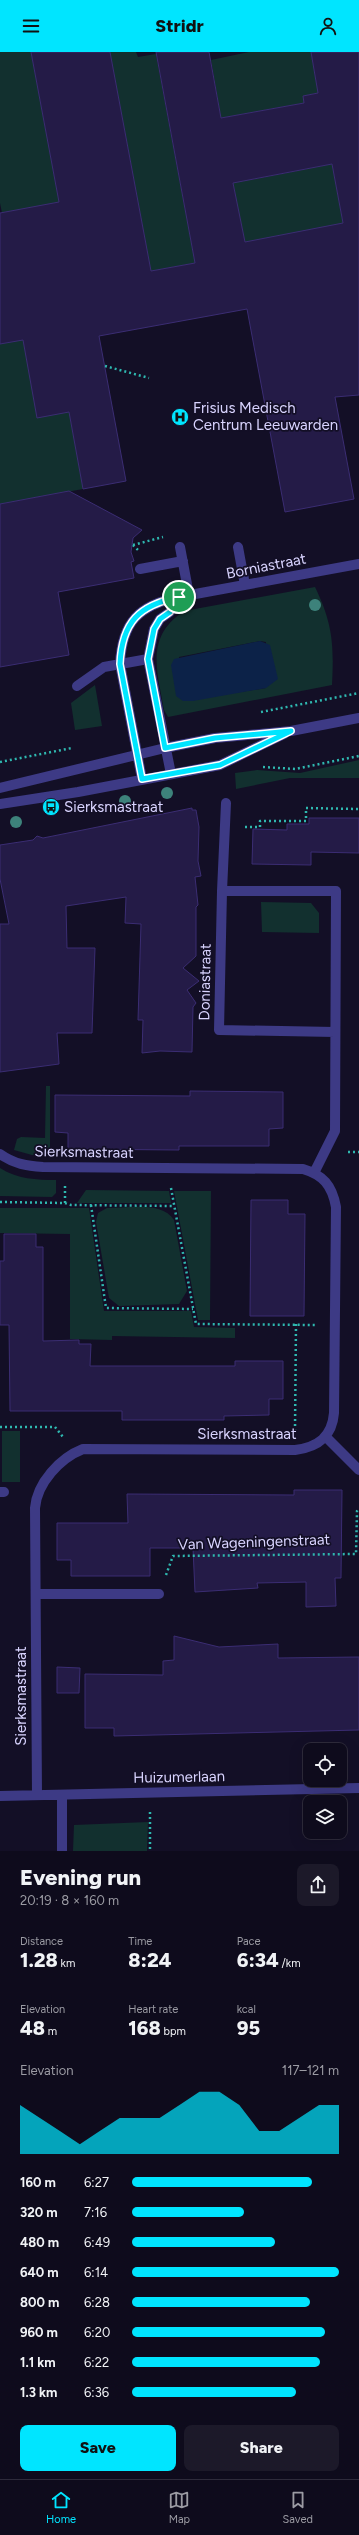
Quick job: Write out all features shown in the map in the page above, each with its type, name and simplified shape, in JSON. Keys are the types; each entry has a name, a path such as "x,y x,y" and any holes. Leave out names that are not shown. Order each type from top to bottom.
{"street":[{"path":"238,547 245,585"},
{"path":"171,774 148,659 154,629 160,619 170,612 184,596 183,561 180,548"},
{"path":"140,569 183,561"},
{"name":"Borniastraat","path":"142,779 120,664 124,636 134,619 144,609 161,601 184,596 359,564"},
{"path":"77,686 104,667 148,659"},
{"path":"0,788 137,754 215,738 291,731 359,718"},
{"path":"0,804 220,765 291,731"},
{"name":"Doniastraat","path":"226,803 222,891 219,1030 335,1032"},
{"path":"222,891 336,891 335,1131 314,1173"},
{"name":"Sierksmastraat","path":"0,1154 9,1160 25,1166 287,1168 314,1173 323,1178 330,1187 336,1206 334,1413 333,1423 326,1437 318,1444 295,1450 90,1448 75,1452 68,1457 42,1485 38,1493 35,1508 37,1795"},
{"path":"326,1437 359,1470"},
{"path":"36,1594 159,1594"},
{"name":"Huizumerlaan","path":"0,1796 359,1788"},
{"path":"62,1795 62,1851"}],"path":[{"path":"105,366 149,378"},
{"path":"133,545 166,537"},
{"path":"261,767 295,769 359,756"},
{"path":"225,826 260,827 260,821 306,821 306,808 359,809"},
{"path":"65,1167 65,1203"},
{"path":"170,1168 170,1186 196,1324 335,1325"},
{"path":"0,1202 174,1206"},
{"path":"91,1205 106,1308 193,1309"},
{"path":"295,1450 296,1324"},
{"path":"0,1427 55,1427 75,1452"},
{"name":"Van Wageningenstraat","path":"159,1594 173,1556 356,1554 357,1511 359,1508"},
{"path":"149,1792 150,1851"}],"green space":[{"path":"0,52 31,52 75,286 2,213 0,203"},
{"path":"110,52 136,52 138,57 156,54 195,263 151,271"},
{"path":"249,52 311,52 318,93 303,96 304,103 221,118 211,60"},
{"path":"332,164 359,310 247,253 232,178 249,175 250,180"},
{"path":"23,339 37,415 69,412 83,489 0,504 0,344"},
{"path":"315,587 326,612 331,635 333,658 332,685 168,717 164,710 157,668 157,655 163,632 172,621 184,611","holes":["260,641 266,642 266,688 184,701 179,657"]},
{"path":"95,685 102,726 75,730 71,703"},
{"path":"359,760 359,778 290,778 236,789 235,773 257,770 300,773"},
{"path":"261,902 311,903 319,913 319,933 262,932"},
{"path":"46,1086 50,1086 50,1155 32,1155 14,1150 17,1139 21,1137 45,1138"},
{"path":"0,1168 20,1177 56,1180 56,1193 52,1197 0,1196"},
{"path":"86,1190 169,1191 171,1203 77,1203"},
{"path":"174,1191 211,1191 210,1320 198,1320"},
{"path":"0,1208 89,1208 104,1311 191,1311 194,1327 235,1328 235,1338 112,1336 112,1340 70,1339 70,1234 0,1233"},
{"path":"107,1208 153,1208 169,1214 174,1220 187,1291 179,1304 119,1306 109,1298 96,1222 98,1213"},
{"path":"2,1431 20,1431 20,1482 2,1482"},
{"path":"148,1822 147,1851 73,1851 74,1825"}],"water":[{"path":"260,641 270,645 278,679 266,688 193,701 183,701 176,696 171,665 174,659"}],"building":[{"path":"31,52 110,52 151,271 195,263 156,52 209,52 221,118 304,103 303,96 318,93 311,52 359,52 359,395 335,397 354,499 285,512 247,309 99,336 126,481 83,489 69,412 37,418 23,340 0,344 0,213 59,202","holes":["332,164 343,223 245,242 233,183"]},
{"path":"69,491 142,530 133,538 131,552 134,561 131,562 134,578 58,592 69,655 0,667 0,504"},
{"path":"192,808 192,810 196,810 199,827 198,861 201,876 195,877 198,905 196,907 196,956 183,968 199,981 187,990 196,1003 193,1007 192,1052 160,1051 142,1053 143,1020 138,1020 141,924 125,923 126,897 66,906 67,948 95,948 92,1033 57,1033 59,1064 0,1072 0,924 9,924 0,879 0,845 33,840 37,836 43,838"},
{"path":"309,818 359,818 359,853 311,852 311,865 252,864 253,829 287,830 287,824 309,824"},
{"path":"190,1091 283,1092 283,1128 269,1129 269,1146 179,1146 179,1150 68,1149 68,1133 55,1132 55,1095 190,1096"},
{"path":"251,1200 288,1200 288,1214 305,1214 304,1316 250,1316"},
{"path":"4,1234 36,1234 36,1247 43,1247 43,1341 79,1340 79,1344 91,1344 90,1366 235,1366 235,1361 283,1361 283,1399 269,1399 269,1415 224,1416 224,1420 122,1420 122,1411 10,1411 9,1325 0,1325 0,1261 4,1261"},
{"path":"294,1490 342,1490 341,1578 335,1578 336,1606 306,1607 306,1582 257,1583 258,1588 195,1592 193,1548 150,1548 150,1576 71,1576 71,1560 57,1560 57,1523 128,1523 127,1494 294,1495"},
{"path":"174,1636 219,1647 278,1644 278,1658 359,1657 359,1730 114,1736 114,1728 85,1728 85,1674 163,1675 163,1661 174,1660"},
{"path":"57,1667 80,1668 79,1693 57,1693"}],"place":[{"name":"Frisius Medisch Centrum Leeuwarden","path":"180,417"},
{"name":"Sierksmastraat","path":"51,807"}],"route":[{"path":"179,597 170,612 160,619 154,629 150,641 148,659 165,748 215,738 291,731 220,765 142,779 120,664 121,650 124,636 128,628 134,619 144,609 161,601 179,597"}]}
